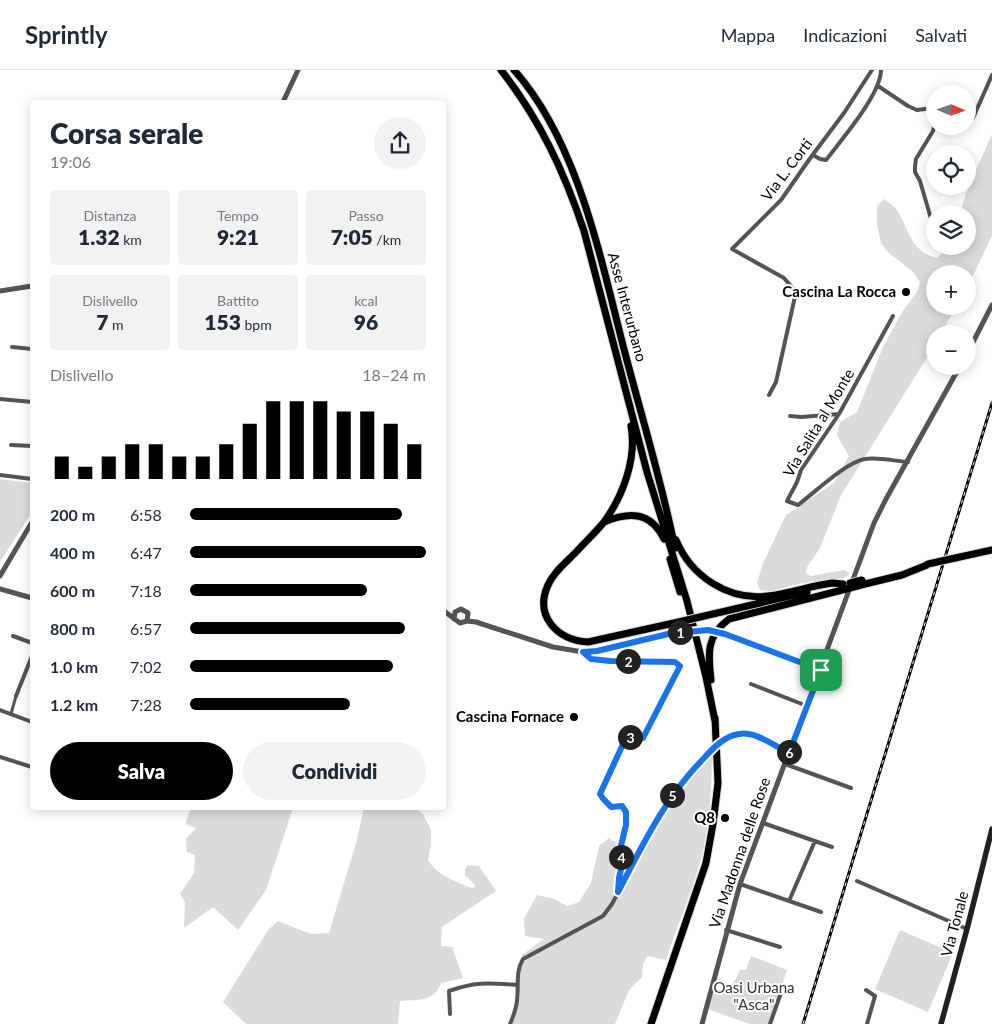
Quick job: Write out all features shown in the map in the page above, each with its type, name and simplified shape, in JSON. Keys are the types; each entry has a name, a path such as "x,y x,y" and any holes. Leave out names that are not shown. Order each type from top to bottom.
{"highway":[{"path":"496,70 515,88"},
{"name":"Asse Interurbano","path":"501,70 515,88 550,144 569,189 584,230 612,340"},
{"name":"Asse Interurbano","path":"514,70 540,106 558,138 584,204 600,257 670,526 677,566"},
{"path":"612,340 613,355 632,428 632,450 624,486 604,522 555,574 548,586 545,608 547,617 558,632 570,639 593,642 862,582 992,550"},
{"path":"612,340 647,472 687,602 715,721"},
{"path":"604,522 620,516 631,515 644,518 656,526 667,545 681,596 687,602"},
{"path":"670,526 687,560 704,579 722,589 746,596 767,596 832,583 847,585"},
{"path":"651,1024 706,862 713,824 718,783 715,721 708,656 711,643 721,626 736,617 847,585"}],"main road":[{"name":"Via Tonale","path":"941,1024 992,829"}],"street":[{"path":"284,100 298,70"},
{"name":"Via L. Corti","path":"769,395 776,382 796,292 784,278 732,249 775,207 844,113 872,70"},
{"path":"813,155 826,160 852,126 878,86 881,79 881,70"},
{"path":"976,111 992,75"},
{"path":"878,86 908,106 917,110 926,109"},
{"path":"927,205 915,166 916,159 931,135"},
{"path":"0,291 30,286"},
{"path":"976,337 992,305"},
{"name":"Via Salita al Monte","path":"893,316 839,414 801,470 787,501 798,505 847,466 858,461 876,459 908,462"},
{"path":"12,347 30,349"},
{"name":"Via Madonna delle Rose","path":"702,1024 740,884 874,524 886,498 908,462 955,375"},
{"path":"0,399 30,402"},
{"path":"790,416 839,414"},
{"path":"10,446 30,446"},
{"path":"0,475 30,479"},
{"path":"0,576 30,525"},
{"path":"0,589 30,597"},
{"path":"446,611 464,609 476,622"},
{"path":"454,619 454,614 457,610"},
{"path":"446,613 460,623 467,621 476,622 553,647 583,652 597,651 668,634 708,630 725,634 821,670"},
{"path":"467,621 468,614"},
{"path":"13,636 30,642"},
{"path":"583,652 591,659 675,662 680,666 643,738 637,736 628,738 624,742 600,794 602,799 611,807 622,806 626,812 624,838 620,850 622,865 618,892"},
{"path":"11,714 30,661"},
{"path":"751,684 807,706"},
{"path":"0,710 30,721"},
{"path":"510,1024 517,1001 520,964 523,959 603,916 662,810 680,784 712,750 724,740 741,733 749,734 789,753"},
{"path":"0,757 30,766"},
{"path":"785,764 851,788"},
{"path":"763,823 832,847"},
{"path":"789,901 815,841"},
{"path":"858,881 967,929"},
{"path":"740,884 821,912"},
{"path":"726,930 780,947"},
{"path":"450,1014 450,991 467,984 485,982 517,985"},
{"path":"770,1024 782,990"},
{"path":"866,990 875,996 868,1024"}],"green space":[{"path":"992,134 992,236 976,269 976,265 926,265 926,315 951,315 946,325 926,325 926,359 841,495 820,548 807,567 806,573 810,576 845,570 850,574 844,578 802,583 772,591 760,590 757,583 763,563 786,515 834,483 849,456 837,435 840,422 857,412 883,347 902,312 917,292 920,282 912,271 888,252 881,243 877,225 877,206 884,199 896,209 915,245 926,255 937,258 940,255 976,255 976,205 963,205 965,195 976,195 976,170"},
{"path":"0,479 30,483 30,515 0,562"},
{"path":"712,752 710,804 702,855 666,960 647,956 643,964 642,977 629,990 615,1024 510,1024 520,997 518,984 522,955 544,939 525,936 524,919 537,895 554,899 567,906 579,902 591,883 599,846 609,838 637,856 670,801"},
{"path":"190,810 292,810 266,890 238,930 213,907 184,928 185,902 180,894 194,873 195,855 187,852 186,839 196,828 185,824"},
{"path":"364,810 418,810 423,814 431,830 428,860 434,868 450,879 474,888 475,885 465,875 465,869 468,865 479,866 496,891 442,927 441,946 452,947 463,978 441,983 434,994 425,999 400,1001 398,1024 246,1024 223,1002 268,930 278,921 311,934 329,933 356,843"},
{"path":"900,930 953,953 928,1012 875,989"},
{"name":"Oasi Urbana \"Asca\"","path":"751,956 787,970 769,1024 750,1024 707,1009 711,995 722,992 730,987 740,970 746,970"}],"railway":[{"path":"803,1024 992,403"}],"place":[{"name":"Cascina La Rocca","path":"906,292"},
{"name":"Cascina Fornace","path":"574,717"},
{"name":"Q8","path":"725,818"}],"route":[{"path":"708,630 725,634 821,670 789,753 749,734 741,733 724,740 680,784 662,810 618,892 619,878 622,872 620,850 624,838 626,812 622,806 611,807 602,799 600,794 624,742 628,738 637,736 643,738 680,666 675,662 591,659 583,652 597,651 668,634 708,630"}]}
